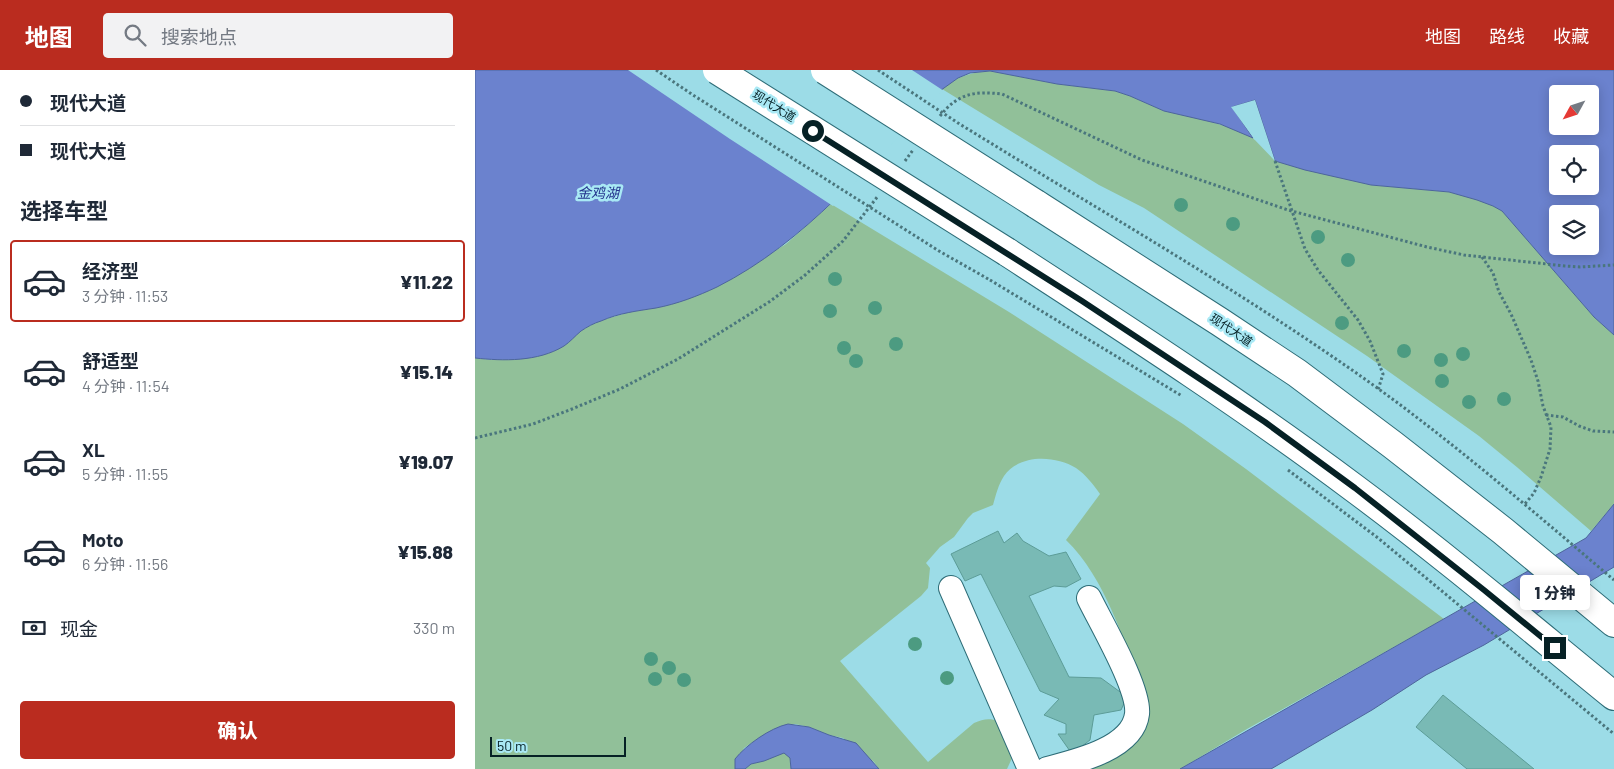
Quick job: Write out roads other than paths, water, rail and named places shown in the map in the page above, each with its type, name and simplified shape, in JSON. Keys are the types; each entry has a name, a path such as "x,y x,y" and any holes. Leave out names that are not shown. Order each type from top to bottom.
{"main road":[{"name":"现代大道","path":"717,70 1007,252 1265,422 1355,488 1614,696"},
{"name":"现代大道","path":"825,70 1297,373 1393,445 1614,623"}],"street":[{"path":"951,588 1030,769"},
{"path":"1047,769 1066,764 1113,746 1124,738 1133,727 1137,715 1137,700 1130,680 1089,598"}],"water":[{"name":"金鸡湖","path":"475,70 1614,70 1614,335 1594,317 1502,211 1477,200 1449,192 1371,185 1275,161 1255,100 1232,107 1253,138 1220,124 1164,111 1115,91 1057,84 990,71 970,73 958,78 937,93 835,199 779,248 749,269 695,297 656,308 621,314 596,323 581,331 564,346 543,355 532,358 497,360 475,358"},
{"path":"1614,504 1614,567 1484,645 1426,675 1372,710 1271,769 1180,769 1586,538"},
{"path":"788,724 809,727 856,743 879,769 791,769 790,758 784,753 751,764 745,769 735,769 735,759 745,748 766,733"}]}
